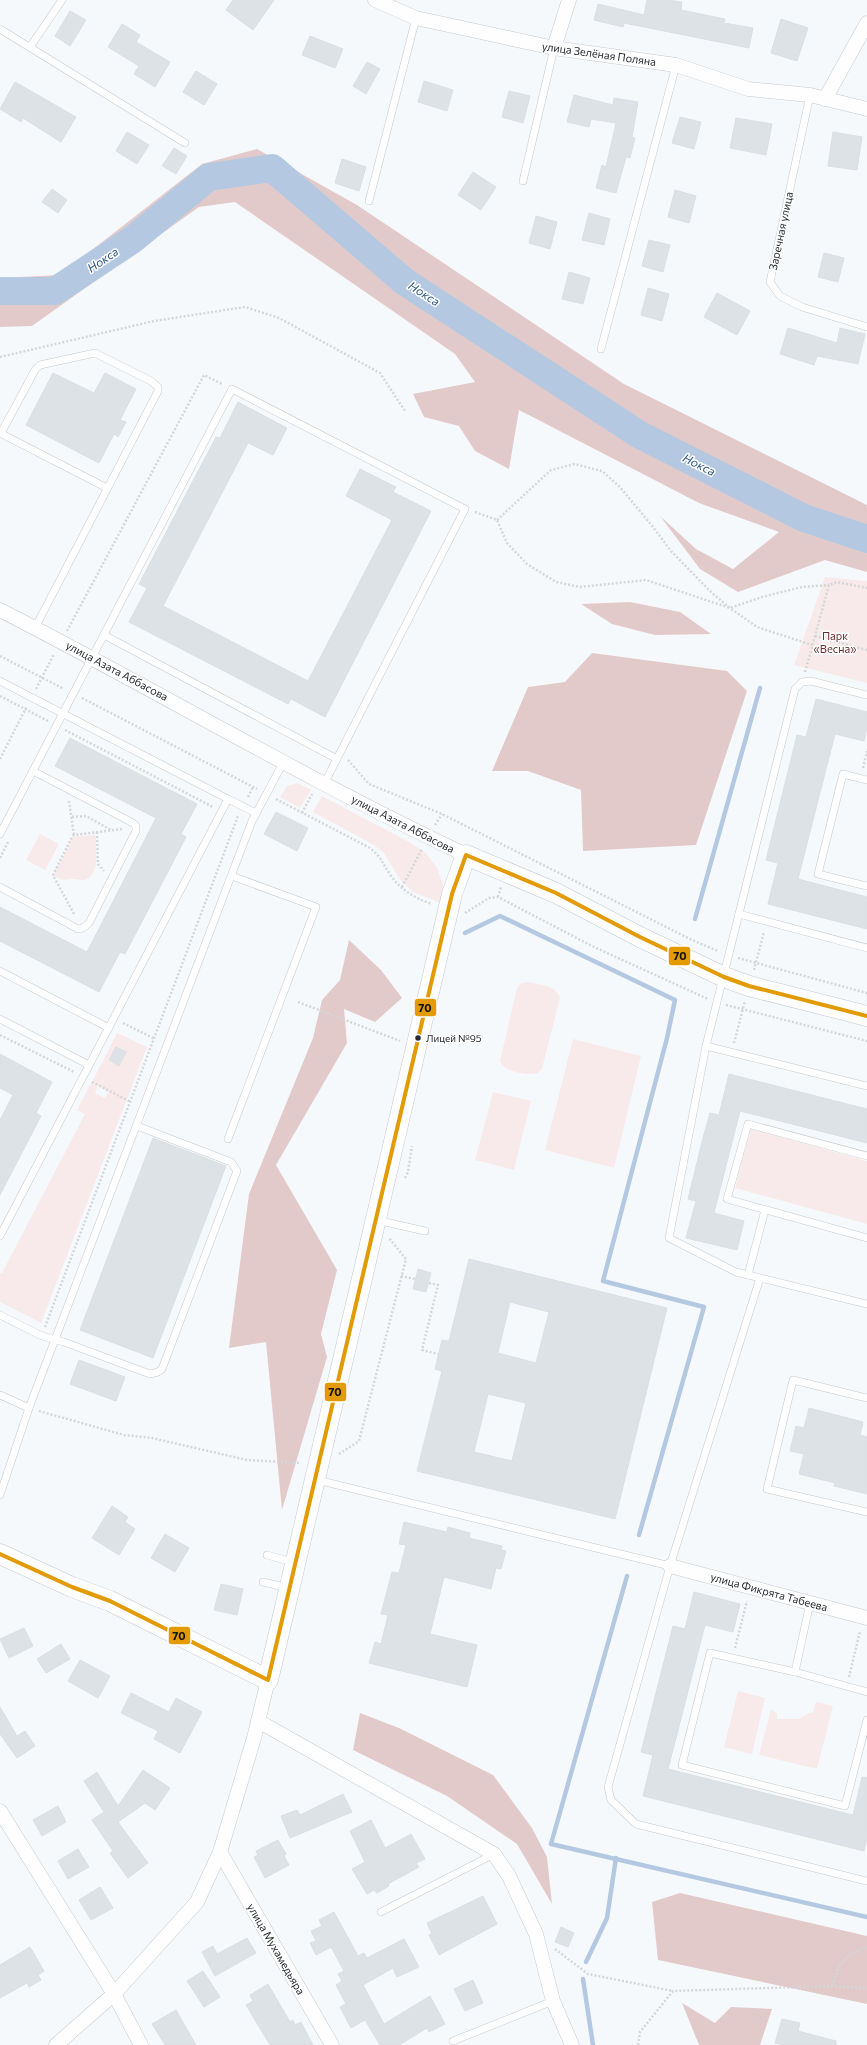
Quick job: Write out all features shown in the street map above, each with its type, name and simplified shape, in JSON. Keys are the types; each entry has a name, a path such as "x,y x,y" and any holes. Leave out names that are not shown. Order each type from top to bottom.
{"street":[{"name":"улица Зелёная Поляна","path":"375,0 416,18 554,48 676,65 748,89 810,95 867,110"},
{"path":"554,48 569,0"},
{"path":"825,99 867,23"},
{"name":"улица Азата Аббасова","path":"0,610 92,657 324,784 466,855 556,893 640,937 724,977 749,986 867,1016"},
{"path":"56,2045 114,1994 197,1902 220,1852 254,1738 318,1472 452,894 466,855"},
{"path":"0,1554 72,1587 110,1601 268,1680"},
{"name":"улица Фикрята Табеева","path":"670,1566 865,1618"},
{"path":"258,1721 494,1854 509,1876 536,1934 553,2001 572,2045"},
{"path":"0,1811 114,1994 141,2045"},
{"name":"улица Мухамедьяра","path":"220,1852 332,2045"}],"lane":[{"path":"30,47 62,0"},
{"path":"369,201 416,18"},
{"path":"0,29 186,143"},
{"path":"523,181 554,48"},
{"path":"601,349 676,65"},
{"name":"Заречная улица","path":"810,95 770,282 780,296 802,307 867,327"},
{"path":"35,628 158,391 156,384 95,353 40,365 35,370 1,433 107,488"},
{"path":"0,834 232,389 465,509 324,784"},
{"path":"104,635 338,756"},
{"path":"0,681 256,813"},
{"path":"867,695 811,681 802,682 795,689 718,1003 706,1046 669,1238 736,1272 867,1304"},
{"path":"0,1495 52,1339 137,1126 256,813 284,761"},
{"path":"0,887 78,929 83,928 89,923 135,834 136,828 133,823 33,771"},
{"path":"864,779 843,774 818,874 867,886"},
{"path":"0,1236 228,799"},
{"path":"228,1139 316,907 232,876"},
{"path":"739,914 867,948"},
{"path":"0,972 108,1028"},
{"path":"0,1019 89,1065"},
{"path":"706,1046 867,1086"},
{"path":"867,1156 748,1124 727,1200 867,1238"},
{"path":"0,1315 42,1336 150,1374 162,1369 236,1176 236,1168 231,1162 137,1126"},
{"path":"748,1275 765,1210"},
{"path":"376,1220 425,1231"},
{"path":"760,1278 670,1566 608,1787 611,1800 636,1824 867,1881"},
{"path":"867,1398 794,1380 767,1489 867,1512"},
{"path":"0,1395 29,1408"},
{"path":"318,1472 670,1566"},
{"path":"267,1555 296,1562"},
{"path":"263,1582 290,1588"},
{"path":"795,1672 810,1603"},
{"path":"867,1692 795,1672 710,1653 682,1765 845,1806 867,1720"},
{"path":"381,1912 494,1854"},
{"path":"453,2041 553,2001"}],"path":[{"path":"0,357 154,321 245,307 279,318 380,373 405,411"},
{"path":"0,759 61,641 204,374 232,389"},
{"path":"497,520 551,470 576,464 602,471 620,487 671,551 712,593 730,608 757,627 785,638 812,645"},
{"path":"465,509 497,520 507,543 527,564 556,582 580,587 646,580 730,608 802,586 829,585 837,582 867,588"},
{"path":"802,682 829,585"},
{"path":"815,636 867,650"},
{"path":"0,656 370,848 379,855 391,876 408,894 434,904"},
{"path":"0,696 237,819"},
{"path":"864,779 867,751"},
{"path":"338,756 347,759 369,784 442,814 692,940 729,956 867,993"},
{"path":"42,1336 237,819 253,787"},
{"path":"67,789 74,835 53,876 83,928"},
{"path":"72,817 86,816 111,830"},
{"path":"74,835 136,828"},
{"path":"97,832 98,866 101,870 113,876"},
{"path":"464,914 473,910 489,898 498,897 594,947 718,1003 867,1041"},
{"path":"298,1002 404,1043"},
{"path":"114,1018 155,1039"},
{"path":"0,1035 131,1102"},
{"path":"401,1276 415,1279"},
{"path":"429,1283 438,1285 422,1350 438,1354"},
{"path":"29,1408 124,1435 152,1438 247,1460 318,1472"},
{"path":"732,1658 750,1587"},
{"path":"846,1687 865,1618"},
{"path":"536,1934 588,1974 673,1991 832,1986 867,1988"},
{"path":"832,1986 837,1967 846,1958 867,1946"},
{"path":"638,2045 640,2032 673,1991"}],"green space":[{"name":"Парк «Весна»","path":"825,577 867,581 867,683 794,665"},
{"path":"298,783 311,790 300,808 280,797 287,786"},
{"path":"322,796 409,842 426,853 437,868 443,885 441,903 413,892 399,878 384,853 374,845 313,812"},
{"path":"40,834 59,844 45,870 26,860"},
{"path":"94,835 96,837 97,854 96,866 91,876 84,880 64,880 54,875 72,839 75,837"},
{"path":"527,982 551,988 555,990 560,998 542,1069 538,1073 534,1074 516,1072 506,1068 500,1061 517,988 520,984"},
{"path":"117,1033 147,1047 41,1323 0,1302 0,1273 2,1273 85,1114 77,1110 91,1083 98,1086 95,1093 105,1098 108,1092 112,1094 92,1082"},
{"path":"573,1039 641,1056 614,1168 545,1150"},
{"path":"493,1092 531,1101 514,1170 475,1160"},
{"path":"751,1129 867,1161 867,1224 735,1188"},
{"path":"738,1691 765,1698 752,1754 724,1747"},
{"path":"816,1702 833,1706 817,1769 759,1755 771,1709 777,1714 777,1719 799,1719 813,1712"}],"shaded area":[{"path":"257,149 357,205 624,384 867,505 867,572 825,560 738,592 700,569 660,516 696,549 733,569 779,532 699,503 519,410 509,469 475,451 459,426 424,417 413,394 475,382 455,354 235,202 199,207 32,326 0,327 0,278 60,275 202,164"},
{"path":"630,602 680,612 711,634 655,635 612,624 581,604"},
{"path":"592,653 727,671 747,691 696,845 583,851 581,790 528,771 492,771 528,687 565,682"},
{"path":"349,940 381,970 402,998 375,1022 344,1009 347,1043 276,1165 337,1270 321,1334 327,1357 282,1510 266,1342 229,1348 249,1194 313,1038 322,1000 340,980"},
{"path":"360,1713 399,1728 493,1775 532,1828 547,1857 552,1904 517,1844 447,1796 353,1750"},
{"path":"680,1893 867,1936 867,2004 658,1960 652,1902"},
{"path":"682,2003 715,2023 731,2007 772,2009 760,2045 699,2045"}],"building":[{"path":"233,0 274,0 253,30 226,10"},
{"path":"647,0 682,2 681,10 725,19 724,23 753,28 749,48 624,23 623,27 594,20 598,4 644,15"},
{"path":"70,11 86,20 70,46 55,36"},
{"path":"781,19 808,28 797,61 771,53"},
{"path":"122,24 140,35 136,42 170,62 155,87 134,74 139,66 108,47"},
{"path":"310,36 343,49 335,68 302,55"},
{"path":"367,62 380,69 366,94 353,86"},
{"path":"196,71 217,84 204,105 183,92"},
{"path":"424,81 453,90 447,111 418,102"},
{"path":"15,82 76,117 61,142 23,118 21,122 0,109"},
{"path":"509,91 530,96 523,123 502,117"},
{"path":"574,95 613,105 614,98 638,102 632,137 635,138 630,158 626,157 616,193 596,188 602,165 606,167 616,123 591,119 589,127 567,122"},
{"path":"680,117 701,122 694,149 672,143"},
{"path":"736,118 772,124 766,155 730,148"},
{"path":"127,132 149,145 137,164 116,151"},
{"path":"833,132 862,137 857,170 828,166"},
{"path":"174,148 187,156 176,174 162,166"},
{"path":"342,159 366,167 359,191 335,183"},
{"path":"473,172 496,187 481,210 458,195"},
{"path":"52,189 67,200 58,213 42,202"},
{"path":"675,190 696,196 689,223 668,217"},
{"path":"589,213 610,219 604,245 582,240"},
{"path":"536,216 557,222 550,249 529,243"},
{"path":"649,240 670,245 663,272 642,266"},
{"path":"824,253 844,258 838,282 818,277"},
{"path":"569,272 590,278 583,304 562,299"},
{"path":"648,288 669,294 662,321 641,315"},
{"path":"717,293 750,311 737,335 704,317"},
{"path":"788,328 837,343 840,328 865,334 858,364 817,356 814,365 780,354"},
{"path":"53,373 94,393 105,373 136,389 120,420 126,422 118,437 114,434 99,463 26,425"},
{"path":"238,402 287,428 273,455 248,443 163,606 308,681 392,520 346,496 360,469 396,487 393,492 431,511 325,717 291,699 288,704 129,622 147,588 139,584 216,437 220,438"},
{"path":"816,699 867,712 867,727 864,741 835,734 798,879 867,897 867,929 768,904 778,863 766,860 797,735 806,737"},
{"path":"70,738 197,804 181,834 186,837 125,954 120,952 99,992 0,941 0,907 87,952 156,818 55,766"},
{"path":"276,812 308,828 297,851 264,834"},
{"path":"116,1047 126,1052 119,1066 109,1060"},
{"path":"0,1054 52,1082 36,1113 41,1116 0,1195 0,1120 13,1095 0,1088"},
{"path":"729,1074 867,1109 867,1143 740,1111 714,1213 744,1221 737,1250 686,1238 696,1201 688,1199 703,1138 710,1113 719,1115"},
{"path":"153,1138 226,1166 153,1358 80,1330"},
{"path":"469,1259 667,1308 615,1519 417,1471 442,1371 435,1369 442,1340 449,1341","holes":["510,1302 549,1312 536,1363 498,1353","488,1394 526,1403 512,1461 474,1452"]},
{"path":"418,1269 431,1273 426,1292 413,1289"},
{"path":"79,1360 125,1377 116,1401 70,1384"},
{"path":"809,1408 863,1422 860,1435 867,1437 867,1494 834,1486 835,1483 799,1474 804,1454 790,1451 796,1426 804,1428"},
{"path":"112,1506 128,1517 125,1522 135,1529 119,1555 92,1538"},
{"path":"404,1522 447,1532 448,1527 470,1533 469,1538 502,1546 501,1550 506,1551 501,1569 496,1568 491,1589 444,1577 430,1634 477,1645 467,1687 369,1663 375,1642 381,1644 388,1615 381,1614 392,1572 399,1573 406,1545 399,1544"},
{"path":"165,1534 189,1548 175,1572 151,1558"},
{"path":"221,1584 243,1589 237,1615 214,1610"},
{"path":"694,1592 740,1604 733,1632 705,1625 668,1769 853,1815 862,1777 867,1778 867,1838 864,1851 643,1796 653,1755 641,1752 673,1626 685,1629"},
{"path":"24,1628 33,1646 9,1658 0,1639"},
{"path":"61,1644 70,1659 46,1673 37,1659"},
{"path":"80,1660 110,1676 98,1698 68,1681"},
{"path":"131,1693 169,1712 176,1698 202,1712 180,1753 154,1739 158,1731 121,1713"},
{"path":"0,1707 17,1736 25,1731 35,1746 17,1758 0,1734"},
{"path":"143,1770 170,1788 155,1810 145,1803 118,1822 148,1863 128,1878 110,1853 113,1851 92,1820 104,1812 84,1781 97,1772 118,1806"},
{"path":"343,1794 352,1812 290,1838 281,1816 297,1810 300,1815"},
{"path":"58,1806 66,1822 42,1836 33,1820"},
{"path":"371,1820 385,1848 411,1834 425,1859 416,1863 419,1867 388,1884 389,1886 377,1893 374,1890 367,1894 352,1869 365,1862 350,1831"},
{"path":"278,1840 286,1854 284,1856 289,1865 265,1878 254,1857 258,1855 256,1851"},
{"path":"78,1849 89,1867 68,1879 58,1861"},
{"path":"100,1887 113,1908 91,1920 79,1900"},
{"path":"483,1896 497,1924 439,1955 429,1935 432,1934 427,1923"},
{"path":"334,1912 358,1956 364,1953 367,1958 404,1939 419,1967 397,1977 393,1968 363,1985 384,2024 430,1996 445,2024 429,2032 427,2028 399,2045 380,2045 365,2020 351,2028 340,2007 346,2004 336,1985 342,1981 338,1974 344,1971 331,1947 316,1955 310,1943 316,1941 311,1931 322,1926 319,1920"},
{"path":"561,1927 574,1933 568,1947 555,1942"},
{"path":"247,1938 256,1953 215,1976 202,1952 213,1946 217,1954"},
{"path":"30,1947 44,1971 38,1975 41,1980 29,1987 27,1983 0,1998 0,1965"},
{"path":"203,1971 220,1997 204,2007 187,1981"},
{"path":"473,1980 483,2003 465,2011 454,1989"},
{"path":"268,1984 290,2022 293,2020 295,2025 301,2022 313,2045 270,2045 246,2005 253,2001 250,1995"},
{"path":"176,2010 196,2045 165,2045 152,2024"},
{"path":"782,2019 800,2023 798,2031 836,2041 836,2045 783,2045 775,2043"}],"waterway":[{"name":"Нокса","path":"0,291 55,291 132,240 209,177 272,168 405,282 640,435 804,518 867,539"},
{"path":"695,919 760,688"},
{"path":"465,933 500,916 675,1000 667,1038 603,1281 704,1307 639,1535"},
{"path":"627,1576 551,1844 867,1917"},
{"path":"586,1962 607,1918 616,1858"},
{"path":"583,1979 593,2045"}],"transit line":[{"name":"70","path":"0,1554 72,1587 110,1601 268,1680 452,894 466,855 556,893 640,937 724,977 749,986 867,1016"}],"place":[{"name":"Лицей №95","path":"418,1038"}]}
